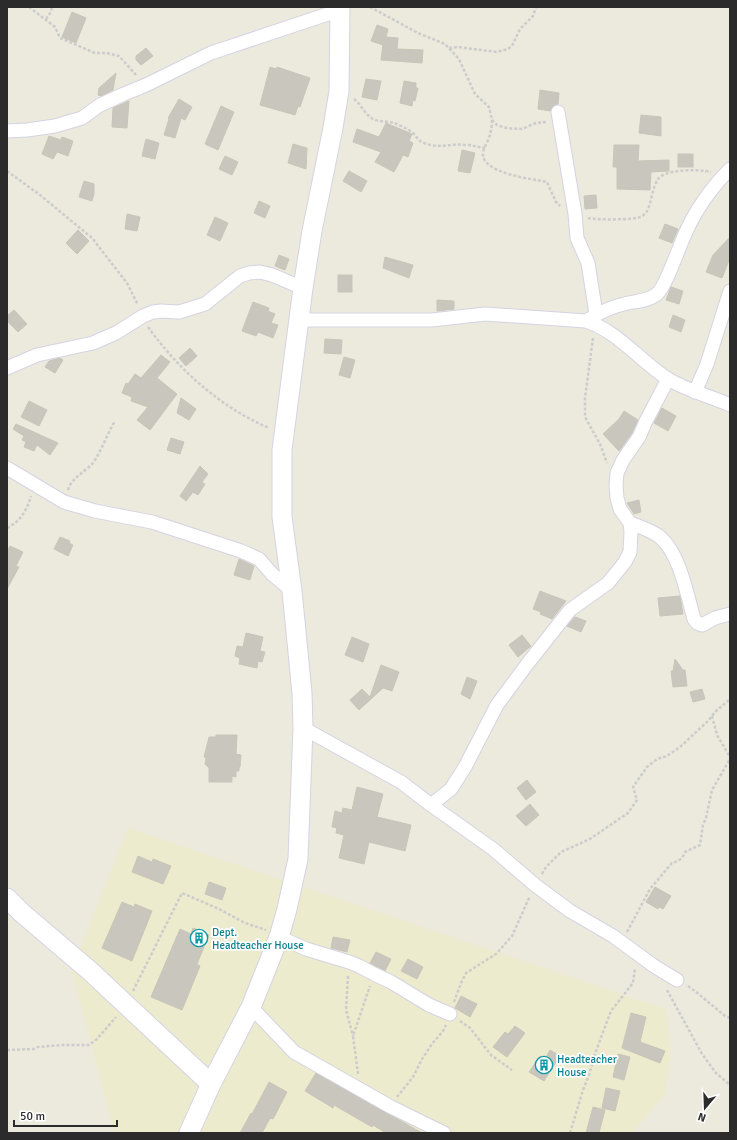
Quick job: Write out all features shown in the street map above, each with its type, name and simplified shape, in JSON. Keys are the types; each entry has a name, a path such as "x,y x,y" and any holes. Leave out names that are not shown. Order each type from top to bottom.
{"street":[{"path":"7,132 55,126 82,118 100,105 146,85 210,53 340,9 339,91 334,128 314,224 303,288 282,450 282,517 292,591 302,693 303,728 298,859 279,937 251,1007 211,1084 189,1133"},
{"path":"559,117 575,214 577,238 588,263 592,320"},
{"path":"298,320 432,320 486,314 592,320 627,303 644,301 657,294 664,284 686,232 697,211 709,193 726,173"},
{"path":"7,368 37,356 92,343 116,333 143,316 153,312 178,312 205,304 240,276 250,273 260,272 272,275 303,288"},
{"path":"695,392 707,364 730,291"},
{"path":"592,320 622,341 652,367 668,378 695,392 730,406"},
{"path":"431,806 451,789 465,767 497,705 570,610 608,583 625,562 630,552 631,532 630,523 620,509 617,498 617,473 623,460 639,437 668,378"},
{"path":"7,468 64,502 95,511 152,522 241,551 259,559 272,574 292,591"},
{"path":"630,523 648,529 660,537 671,549 680,571 694,619 697,624 702,625 715,618 730,614"},
{"path":"303,728 401,782 431,806 493,849 535,886 570,911 612,936 637,955 677,980"},
{"path":"7,898 22,913 90,971 211,1084"},
{"path":"279,937 306,949 349,962 391,982 429,1005 450,1014"},
{"path":"251,1007 294,1052 391,1107 444,1133"}],"path":[{"path":"29,7 55,27 60,38 95,53 108,53 119,56 146,85"},
{"path":"46,19 51,12 52,7"},
{"path":"370,7 418,33 442,43 459,59 473,90 488,107 492,120 492,129 483,157 493,167 504,173 547,182 556,202 564,209 592,219 604,220 639,218 647,211 658,179 662,176 681,170 704,170 715,173 726,173"},
{"path":"448,48 458,46 497,52 508,49 512,46 520,29 534,16 536,7"},
{"path":"339,91 350,96 360,104 372,119 393,123 403,127 416,138 427,144 437,146 466,144 485,148"},
{"path":"492,120 497,126 510,129 522,128 559,117"},
{"path":"7,171 40,195 92,238 127,283 146,325 174,360 206,389 244,416 284,434"},
{"path":"592,320 585,398 585,417 600,444 616,485"},
{"path":"64,502 69,486 74,479 94,461 115,421"},
{"path":"7,528 14,525 27,508 35,485"},
{"path":"391,1107 401,1090 413,1077 422,1058 443,1031 466,973 496,954 512,936 535,886 546,867 561,852 590,838 628,813 637,800 634,787 647,767 657,759 667,756 680,747 730,699"},
{"path":"622,943 650,889 672,863 682,858 685,852 700,844 703,824 706,818 712,790 730,758 719,740 712,716"},
{"path":"7,1050 34,1049 62,1045 90,1045 97,1039 126,1004 182,893 219,909 245,923 279,937"},
{"path":"570,1133 582,1090 589,1075 611,1011 633,983 637,955"},
{"path":"349,962 346,1010 353,1036 360,1089"},
{"path":"353,1036 366,1002 374,974"},
{"path":"730,1018 725,1016 695,991 677,980 666,987 702,1054 716,1073 730,1085"},
{"path":"450,1014 470,1028 491,1055 512,1070"}],"shaded area":[{"path":"128,828 666,1009 671,1055 665,1094 632,1133 114,1133 72,970"}],"building":[{"path":"72,12 86,18 76,43 62,37"},
{"path":"377,25 388,29 386,37 398,38 397,49 423,50 422,63 381,60 383,45 371,41"},
{"path":"146,48 153,56 141,65 136,60 136,56"},
{"path":"270,67 276,69 277,67 310,78 300,107 298,106 295,115 260,105"},
{"path":"116,73 113,90 101,96 98,95 99,88"},
{"path":"366,79 381,81 377,100 362,97"},
{"path":"404,81 416,83 416,88 418,88 415,101 413,100 412,106 400,103"},
{"path":"540,90 559,93 558,104 553,106 550,111 538,109"},
{"path":"179,99 192,107 185,120 181,118 175,138 164,135 169,119 168,118"},
{"path":"129,101 127,128 112,127 113,108"},
{"path":"221,106 234,112 218,150 205,144"},
{"path":"641,115 661,117 661,136 639,133"},
{"path":"386,123 412,134 409,141 413,143 408,157 403,155 394,172 375,162 381,152 353,142 357,129 379,137"},
{"path":"49,136 61,140 62,137 73,141 68,156 57,152 53,159 42,154"},
{"path":"146,139 159,143 155,159 142,156"},
{"path":"293,144 307,148 306,169 288,163"},
{"path":"614,145 639,145 638,161 669,160 669,171 651,172 650,190 617,189 617,167 613,167"},
{"path":"462,150 475,153 470,173 458,171"},
{"path":"678,154 693,154 693,167 678,167"},
{"path":"225,156 238,162 232,175 219,169"},
{"path":"349,171 367,181 361,192 343,181"},
{"path":"84,181 94,184 92,201 79,197"},
{"path":"596,195 597,208 585,209 584,196"},
{"path":"259,201 270,206 265,218 254,213"},
{"path":"127,214 140,217 137,231 125,229"},
{"path":"215,217 228,223 220,241 207,235"},
{"path":"665,224 678,229 672,243 659,238"},
{"path":"78,230 89,241 77,254 66,243"},
{"path":"730,237 730,258 722,278 706,272 713,255"},
{"path":"279,255 289,259 285,270 275,266"},
{"path":"385,257 413,265 409,278 383,268"},
{"path":"338,275 352,275 352,292 338,292"},
{"path":"671,287 683,291 679,304 666,300"},
{"path":"437,300 454,301 454,309 437,311"},
{"path":"253,302 269,308 268,311 275,314 271,323 278,325 273,338 258,332 256,336 242,331"},
{"path":"14,310 27,324 18,332 7,321 7,316"},
{"path":"673,315 685,320 681,332 669,327"},
{"path":"325,339 342,340 341,354 324,353"},
{"path":"190,348 197,356 186,366 179,358"},
{"path":"161,355 170,362 157,378 177,394 150,430 137,420 148,407 131,401 132,397 122,393 126,383 128,384 135,374 141,378"},
{"path":"344,357 355,360 350,378 339,375"},
{"path":"60,358 63,360 55,373 45,367 49,361"},
{"path":"181,398 196,409 189,420 177,413"},
{"path":"29,401 47,410 39,426 21,417"},
{"path":"662,408 676,416 668,431 654,423"},
{"path":"624,411 638,420 632,433 619,451 603,434 619,419"},
{"path":"16,424 58,443 50,455 37,445 34,451 24,447 26,442 22,440 24,436 13,429"},
{"path":"171,438 184,442 180,454 167,450"},
{"path":"200,466 208,474 202,482 205,484 198,495 193,492 186,501 180,496"},
{"path":"639,500 641,512 634,514 627,503"},
{"path":"60,537 70,541 69,543 73,545 68,556 54,549"},
{"path":"10,546 23,552 16,566 19,567 7,589 7,552"},
{"path":"239,559 254,566 250,580 234,575"},
{"path":"540,591 566,601 552,619 533,609"},
{"path":"680,596 683,614 660,616 658,598"},
{"path":"575,617 586,621 581,632 567,626"},
{"path":"246,633 263,637 260,651 265,652 262,662 258,661 257,668 239,664 240,658 235,656 237,646 243,647"},
{"path":"522,635 531,646 518,657 509,645"},
{"path":"352,637 369,644 363,662 345,655"},
{"path":"675,659 683,670 685,670 687,686 673,687 671,671 673,671"},
{"path":"381,665 399,672 392,691 383,688 359,710 350,700 362,689 370,697"},
{"path":"467,677 477,681 470,699 461,694"},
{"path":"702,689 705,699 693,702 690,692"},
{"path":"216,735 237,735 236,754 241,755 240,767 239,771 236,771 236,777 232,776 232,782 209,782 209,768 205,764 206,757 204,757 209,737 216,737"},
{"path":"527,780 536,792 526,800 517,788"},
{"path":"357,787 383,794 377,817 411,825 405,851 369,842 364,864 339,858 344,835 336,833 337,828 332,827 335,811 342,813 343,808 352,810"},
{"path":"530,804 539,815 526,826 516,816"},
{"path":"138,856 152,862 153,859 171,866 163,884 132,872"},
{"path":"209,882 226,888 222,900 205,894"},
{"path":"655,887 671,896 663,909 659,907 658,909 646,902"},
{"path":"122,902 134,907 135,904 152,911 132,961 102,948"},
{"path":"193,928 209,935 197,964 200,966 182,1010 151,997 180,929 191,934"},
{"path":"333,937 350,940 347,952 331,948"},
{"path":"376,952 391,959 385,971 370,963"},
{"path":"408,959 423,967 417,979 401,971"},
{"path":"461,996 477,1004 470,1017 455,1008"},
{"path":"631,1013 646,1017 640,1042 665,1051 660,1063 622,1048"},
{"path":"515,1026 525,1033 507,1057 493,1047 505,1032 508,1034"},
{"name":"Headteacher House","path":"550,1050 560,1056 544,1081 529,1072 540,1056 545,1059"},
{"path":"618,1054 630,1057 624,1080 613,1077"},
{"path":"316,1073 422,1133 386,1133 373,1125 372,1127 334,1105 333,1108 305,1091"},
{"path":"269,1082 287,1092 273,1119 270,1118 262,1133 240,1133 251,1113 252,1114"},
{"path":"606,1088 620,1091 615,1111 602,1108"},
{"path":"593,1107 605,1110 599,1133 586,1133"}],"place":[{"name":"Dept. Headteacher House","path":"199,938"},
{"name":"Headteacher House","path":"544,1065"}]}
